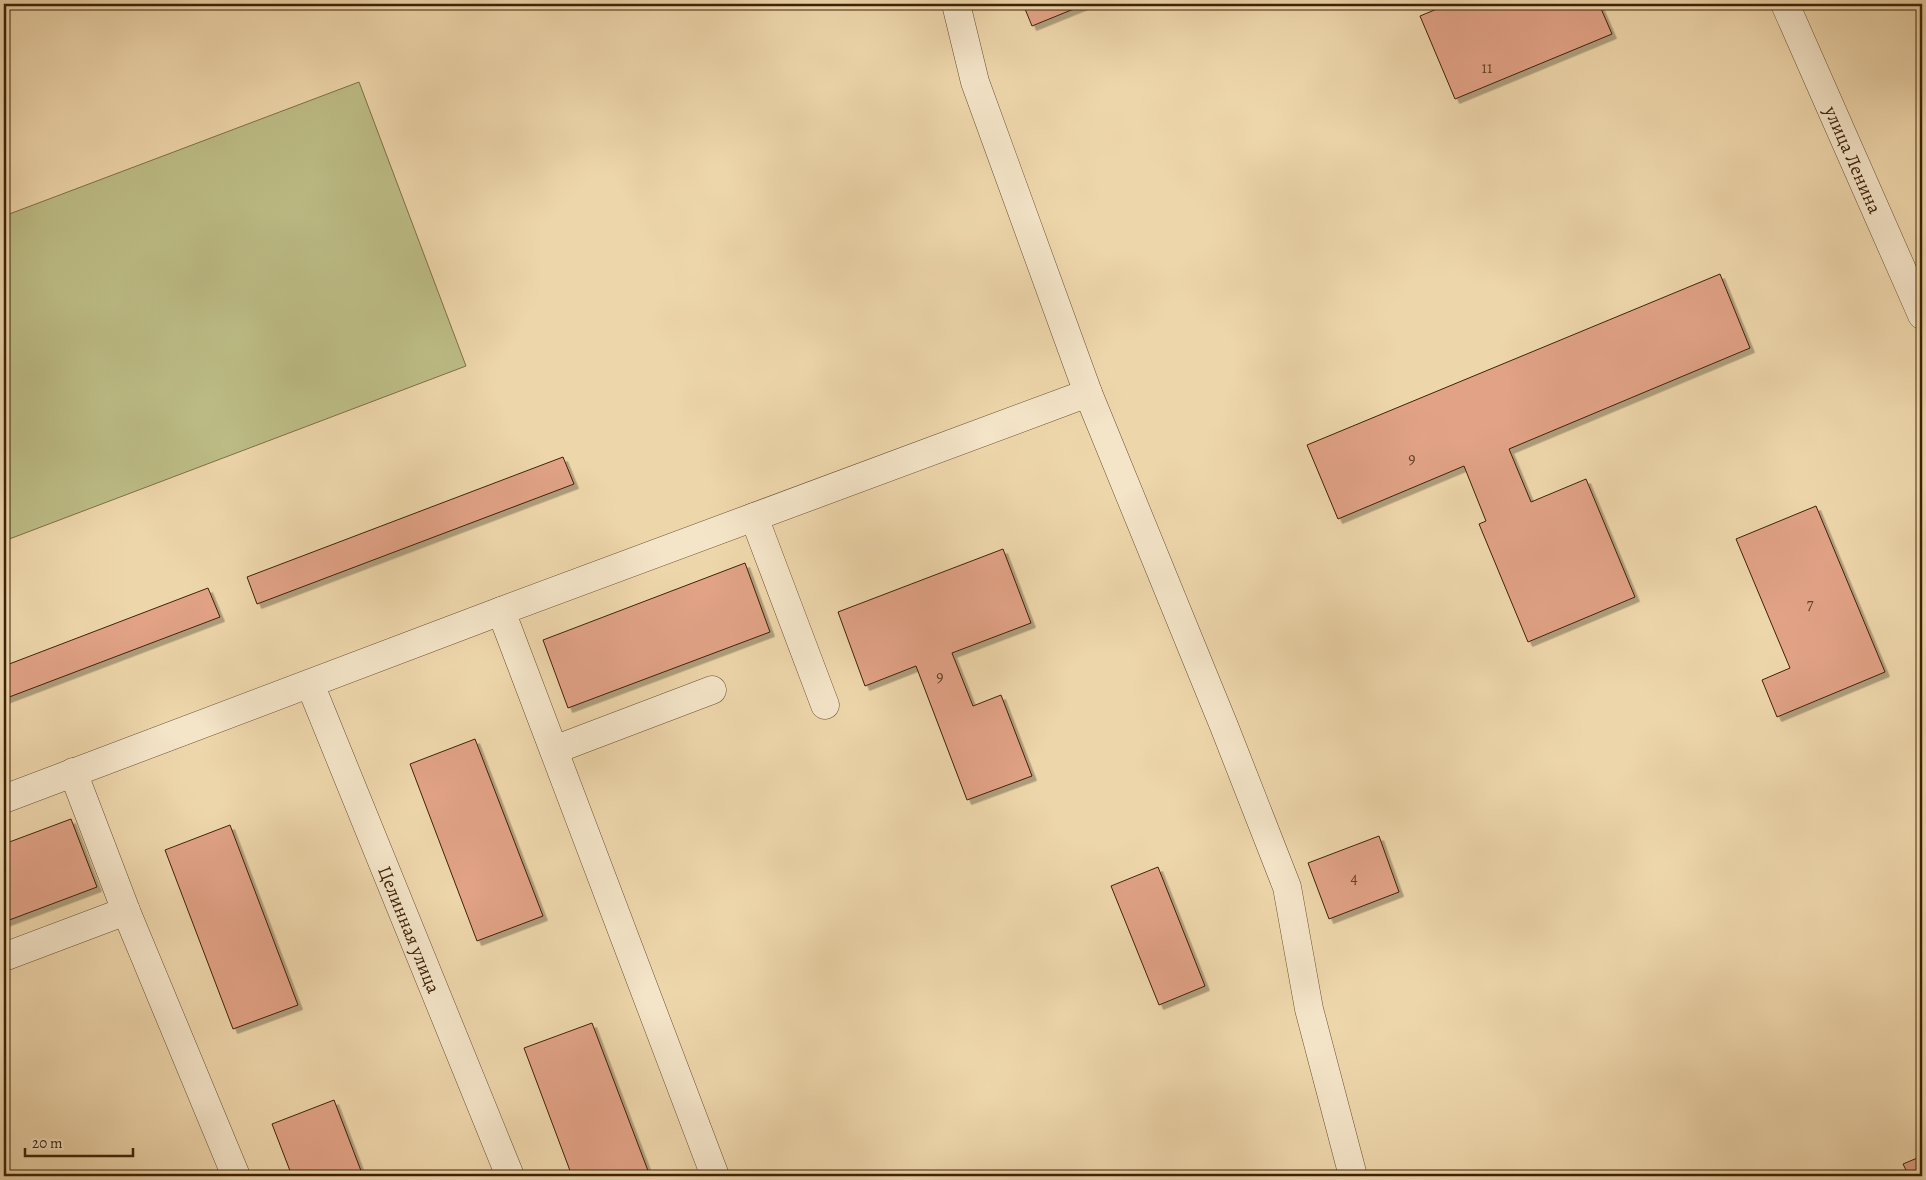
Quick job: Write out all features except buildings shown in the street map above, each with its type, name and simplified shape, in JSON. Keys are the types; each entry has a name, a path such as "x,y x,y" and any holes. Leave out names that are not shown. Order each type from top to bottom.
{"street":[{"path":"956,4 975,82 1088,393 1224,726 1287,887 1309,1009 1353,1176"},
{"name":"улица Ленина","path":"1785,4 1922,315"},
{"path":"4,799 501,611 1088,393"},
{"path":"754,517 825,704"},
{"path":"501,611 715,1176"},
{"name":"Целинная улица","path":"310,684 510,1176"},
{"path":"554,750 712,690"},
{"path":"73,772 126,910 236,1176"},
{"path":"4,957 126,910"}],"green space":[{"path":"359,82 466,366 4,541 4,216"}]}
